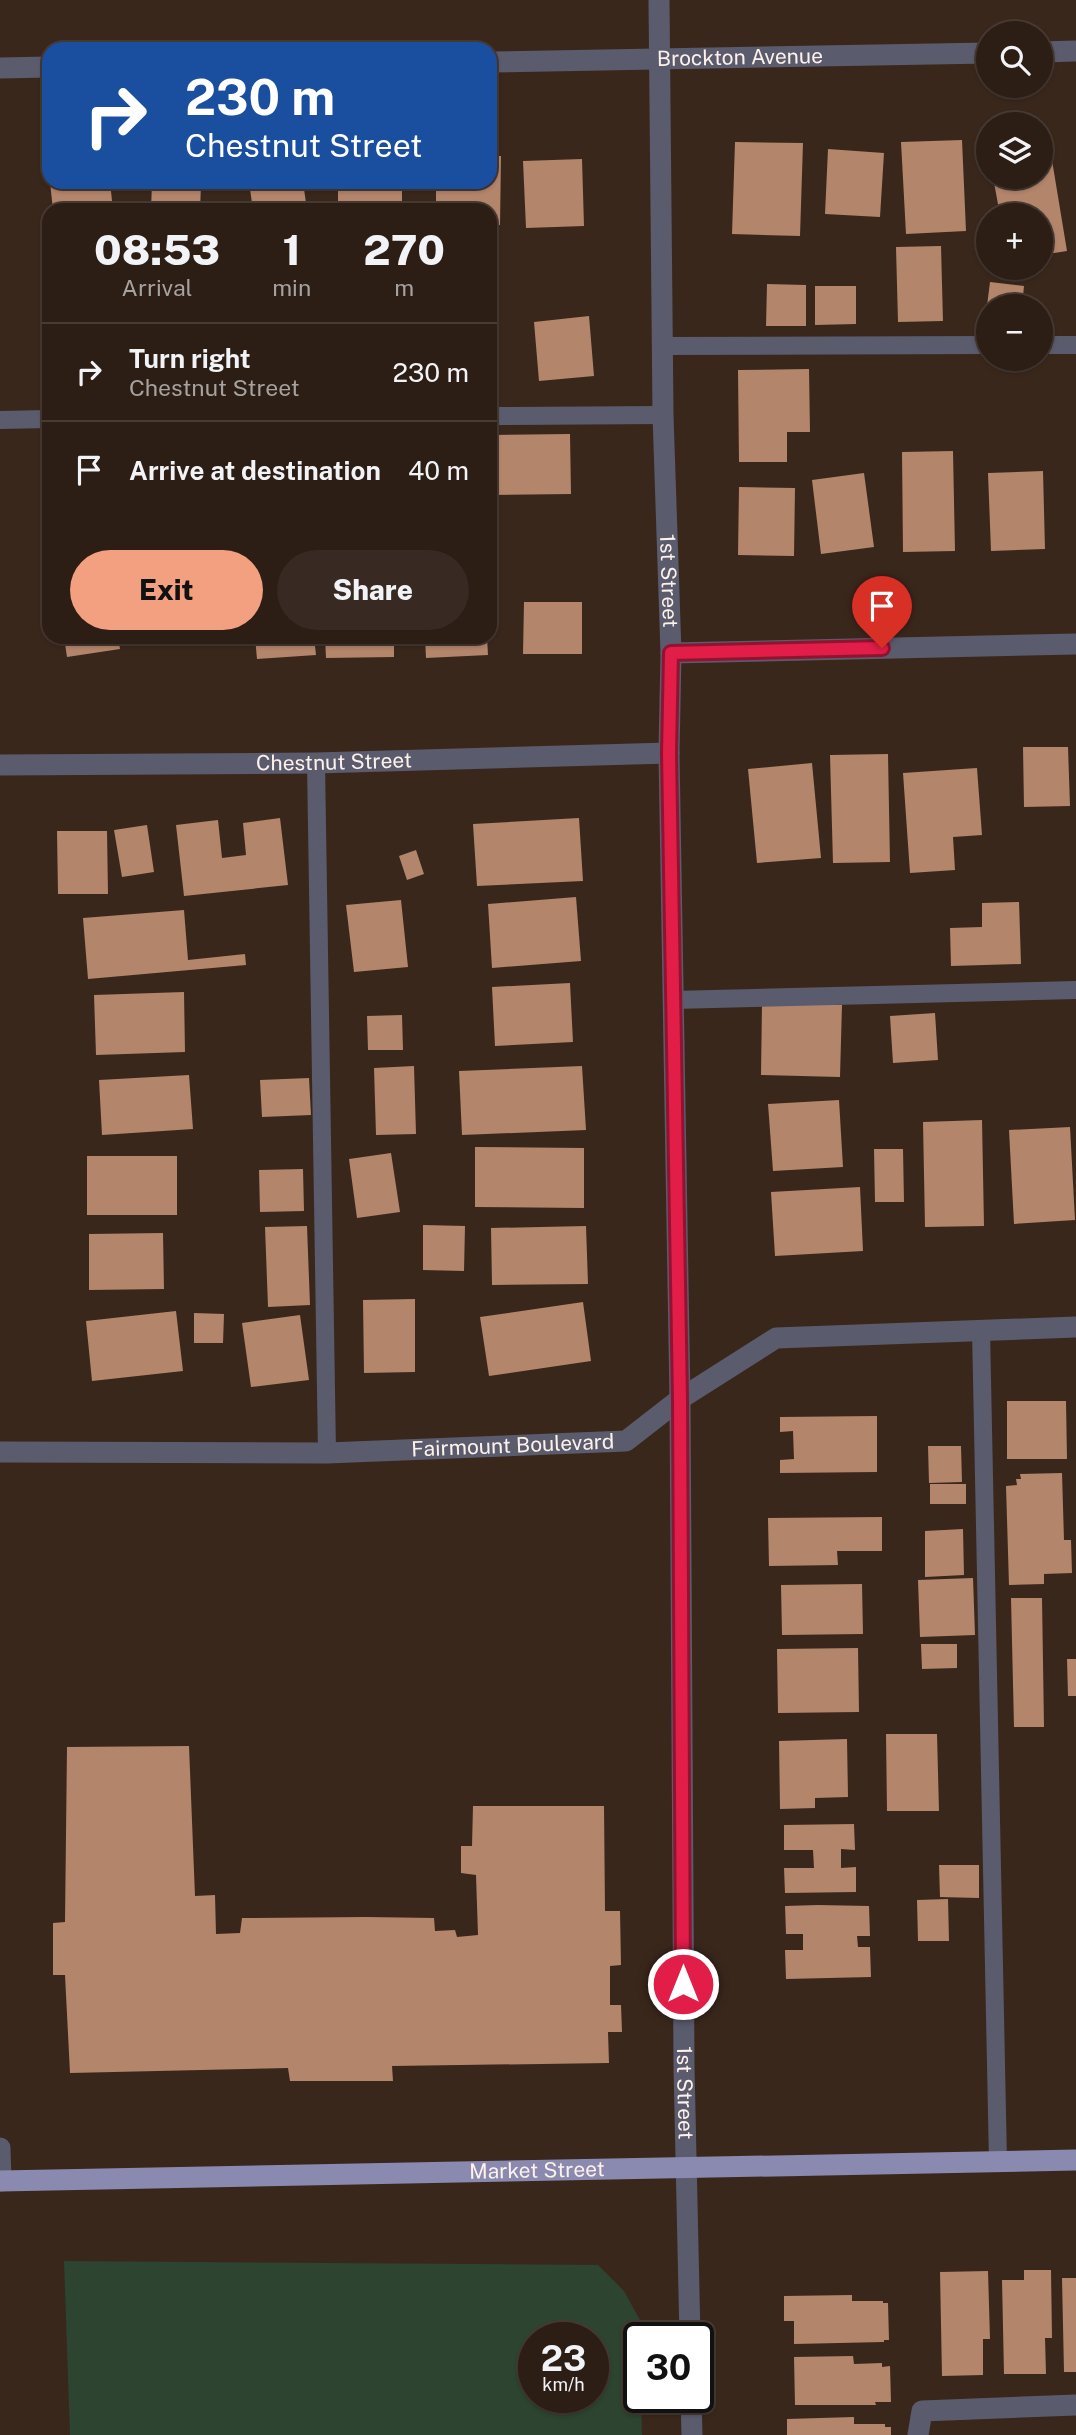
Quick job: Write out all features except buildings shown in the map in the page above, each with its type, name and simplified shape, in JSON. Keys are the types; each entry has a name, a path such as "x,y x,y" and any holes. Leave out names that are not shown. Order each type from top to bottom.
{"main road":[{"name":"Market Street","path":"0,2181 1076,2160"}],"street":[{"name":"1st Street","path":"659,0 663,415 671,653 669,753 680,1399 685,2168 690,2322"},
{"path":"1053,52 1076,51"},
{"name":"Brockton Avenue","path":"497,62 976,53"},
{"path":"0,68 42,67"},
{"path":"671,653 1076,643"},
{"name":"Chestnut Street","path":"0,765 316,763 669,753"},
{"name":"Fairmount Boulevard","path":"0,1452 327,1453 626,1441 680,1399 776,1338 1076,1327"},
{"path":"0,2148 0,2181"},
{"path":"918,2435 922,2412 1076,2405"},
{"path":"691,2413 692,2435"}],"lane":[{"path":"662,346 976,345"},
{"path":"1053,345 1076,345"},
{"path":"497,416 663,415"},
{"path":"0,420 42,419"},
{"path":"316,763 327,1453"},
{"path":"673,1000 1076,990"},
{"path":"981,1330 998,2162"}],"green space":[{"path":"64,2261 598,2265 624,2291 641,2322 623,2322 623,2413 641,2413 642,2435 70,2435"}],"route":[{"path":"683,1984 680,1399 669,753 671,653 882,648"}]}
